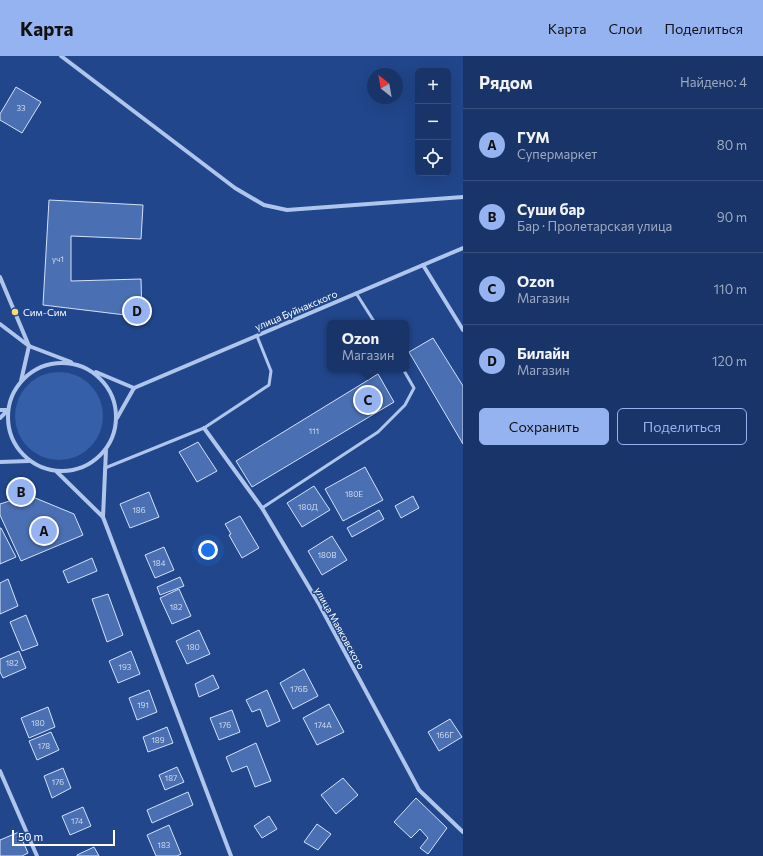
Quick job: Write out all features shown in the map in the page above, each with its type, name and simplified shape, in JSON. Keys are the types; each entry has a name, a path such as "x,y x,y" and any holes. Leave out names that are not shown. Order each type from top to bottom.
{"street":[{"path":"61,56 235,188 264,205 287,210 463,197"},
{"name":"улица Буйнакского","path":"134,388 463,248"},
{"path":"423,265 463,330"},
{"path":"0,277 29,346 21,381"},
{"path":"0,324 29,346 91,370 134,388 118,418 114,436 106,450 94,462 75,471 57,472 40,468 29,461 14,444 8,424 8,410 12,394 21,381 37,369 56,363 75,364"},
{"path":"91,370 105,382 114,399 118,418"},
{"path":"0,410 8,410"},
{"path":"0,418 8,410"},
{"name":"улица Маяковского","path":"204,428 262,508 319,604 419,790 463,832"},
{"path":"106,450 103,516 231,856"},
{"path":"0,462 29,461"},
{"path":"57,472 103,516"},
{"path":"0,771 37,856"}],"lane":[{"path":"356,293 373,320"},
{"path":"106,468 204,428 269,385 271,371 257,336"},
{"path":"262,508 378,432 405,405 414,388 405,372"}],"shaded area":[{"path":"59,372 76,376 90,385 99,399 103,416 99,433 90,447 76,456 59,460 42,456 28,447 19,433 15,416 19,399 28,385 42,376"}],"building":[{"path":"16,87 41,102 22,133 0,120 0,114"},
{"path":"49,200 143,205 141,239 71,236 71,281 141,279 142,317 43,305"},
{"path":"433,338 463,386 463,444 409,352"},
{"path":"378,374 394,402 252,487 236,461"},
{"path":"198,442 217,471 197,482 179,452"},
{"path":"365,467 383,500 343,521 325,489"},
{"path":"314,486 330,510 302,527 287,503"},
{"path":"149,492 159,517 130,528 120,504"},
{"path":"28,495 74,514 83,535 21,561 0,515 0,504"},
{"path":"413,496 419,508 401,518 395,506"},
{"path":"379,510 384,519 352,537 347,528"},
{"path":"240,516 259,548 242,558 229,535 231,534 225,524"},
{"path":"0,528 16,557 0,564"},
{"path":"332,536 347,560 322,575 308,551"},
{"path":"164,547 174,570 155,578 145,555"},
{"path":"92,558 97,571 68,583 63,571"},
{"path":"180,577 184,586 160,595 157,587"},
{"path":"8,579 18,606 0,614 0,583"},
{"path":"179,589 191,616 172,624 160,598"},
{"path":"108,594 123,635 107,642 92,599"},
{"path":"26,615 38,645 22,651 10,622"},
{"path":"199,630 210,654 187,664 176,641"},
{"path":"19,651 26,668 3,678 0,672 0,659"},
{"path":"131,651 140,674 118,683 109,661"},
{"path":"304,669 318,696 293,709 280,683"},
{"path":"213,675 219,688 199,697 195,684"},
{"path":"149,690 157,712 137,720 129,698"},
{"path":"267,690 280,721 267,727 260,709 252,712 246,700"},
{"path":"329,704 344,732 317,745 303,718"},
{"path":"48,707 55,727 29,738 21,718"},
{"path":"232,710 240,732 219,740 210,718"},
{"path":"450,719 462,737 439,751 428,732"},
{"path":"167,727 173,743 148,752 143,737"},
{"path":"51,732 59,750 37,760 29,741"},
{"path":"256,743 271,781 255,787 247,766 232,772 226,757"},
{"path":"177,767 184,782 165,790 159,775"},
{"path":"63,768 71,788 52,798 44,776"},
{"path":"343,778 358,795 336,814 321,795"},
{"path":"188,792 193,805 152,823 147,810"},
{"path":"416,798 447,828 428,854 420,848 428,838 420,829 411,838 394,822"},
{"path":"83,807 91,826 70,835 62,816"},
{"path":"269,816 277,829 262,838 254,826"},
{"path":"317,824 331,834 318,850 304,842"},
{"path":"169,825 181,854 177,856 156,856 147,835"},
{"path":"19,832 28,853 22,856 0,856 0,840"},
{"path":"94,847 99,856 77,856 77,855"}],"place":[{"name":"Билайн","path":"137,311"},
{"name":"Сим-Сим","path":"15,312"},
{"name":"Ozon","path":"368,400"},
{"name":"Суши бар","path":"21,492"},
{"name":"ГУМ","path":"44,531"}]}
